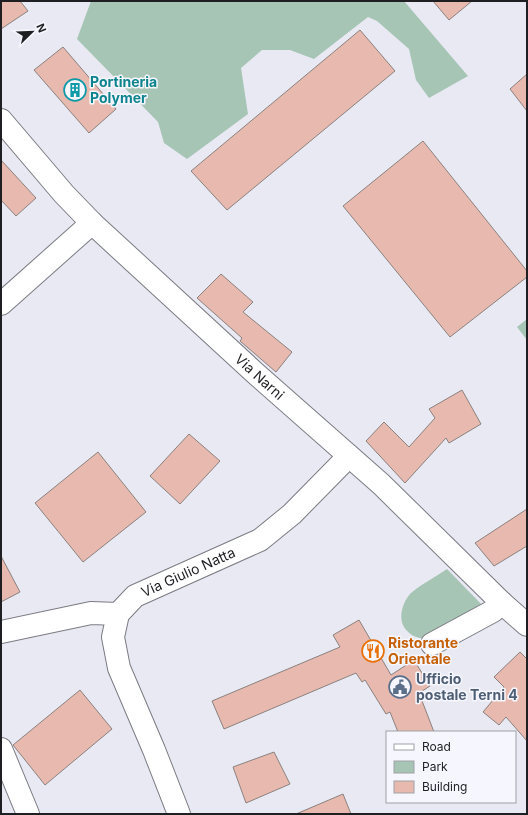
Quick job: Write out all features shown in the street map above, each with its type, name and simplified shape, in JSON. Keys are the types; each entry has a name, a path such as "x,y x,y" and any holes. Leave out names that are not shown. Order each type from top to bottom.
{"street":[{"name":"Via Narni","path":"1,120 64,194 92,223 255,373 381,484 519,614"},
{"path":"1,304 92,223"},
{"name":"Via Giulio Natta","path":"118,614 135,596 260,540 292,514 348,456"},
{"path":"432,644 492,611 519,614"},
{"path":"1,632 91,613 118,614 113,637 119,668 154,750 179,814"},
{"path":"1,749 28,814"}],"green space":[{"path":"91,1 404,1 468,76 429,98 416,80 409,49 377,21 368,17 314,59 290,50 262,50 241,68 248,114 187,159 164,143 158,122 77,39"},
{"path":"527,319 527,340 517,327"},
{"path":"447,569 486,609 425,639 413,636 406,630 401,619 405,601 413,591"}],"building":[{"path":"1,1 20,1 28,11 1,29"},
{"path":"433,1 472,1 449,20"},
{"path":"360,30 395,71 227,210 191,171"},
{"name":"Portineria Polymer","path":"63,47 116,109 89,133 34,70"},
{"path":"527,74 527,111 510,89"},
{"path":"423,141 527,271 527,277 450,337 343,206"},
{"path":"1,160 36,198 16,216 1,200"},
{"path":"221,274 253,302 243,312 292,352 276,372 240,341 242,338 197,298"},
{"path":"462,390 481,424 449,443 446,438 405,483 366,441 384,422 409,447 435,418 429,409"},
{"path":"189,434 220,461 180,504 150,476"},
{"path":"98,452 146,512 83,562 35,503"},
{"path":"527,509 527,546 494,566 475,543"},
{"path":"1,556 20,592 1,602"},
{"path":"359,620 391,675 414,660 430,686 419,693 434,731 398,731 390,712 386,714 365,680 362,682 356,673 224,729 212,701 340,647 333,635"},
{"path":"520,652 527,659 527,741 506,717 499,725 483,712 504,687 494,677"},
{"path":"80,690 112,729 45,785 13,745"},
{"path":"274,752 290,784 246,803 233,767"},
{"path":"343,794 351,814 296,814"}],"place":[{"name":"Portineria Polymer","path":"75,90"},
{"name":"Ristorante Orientale","path":"373,651"},
{"name":"Ufficio postale Terni 4","path":"400,687"}]}
